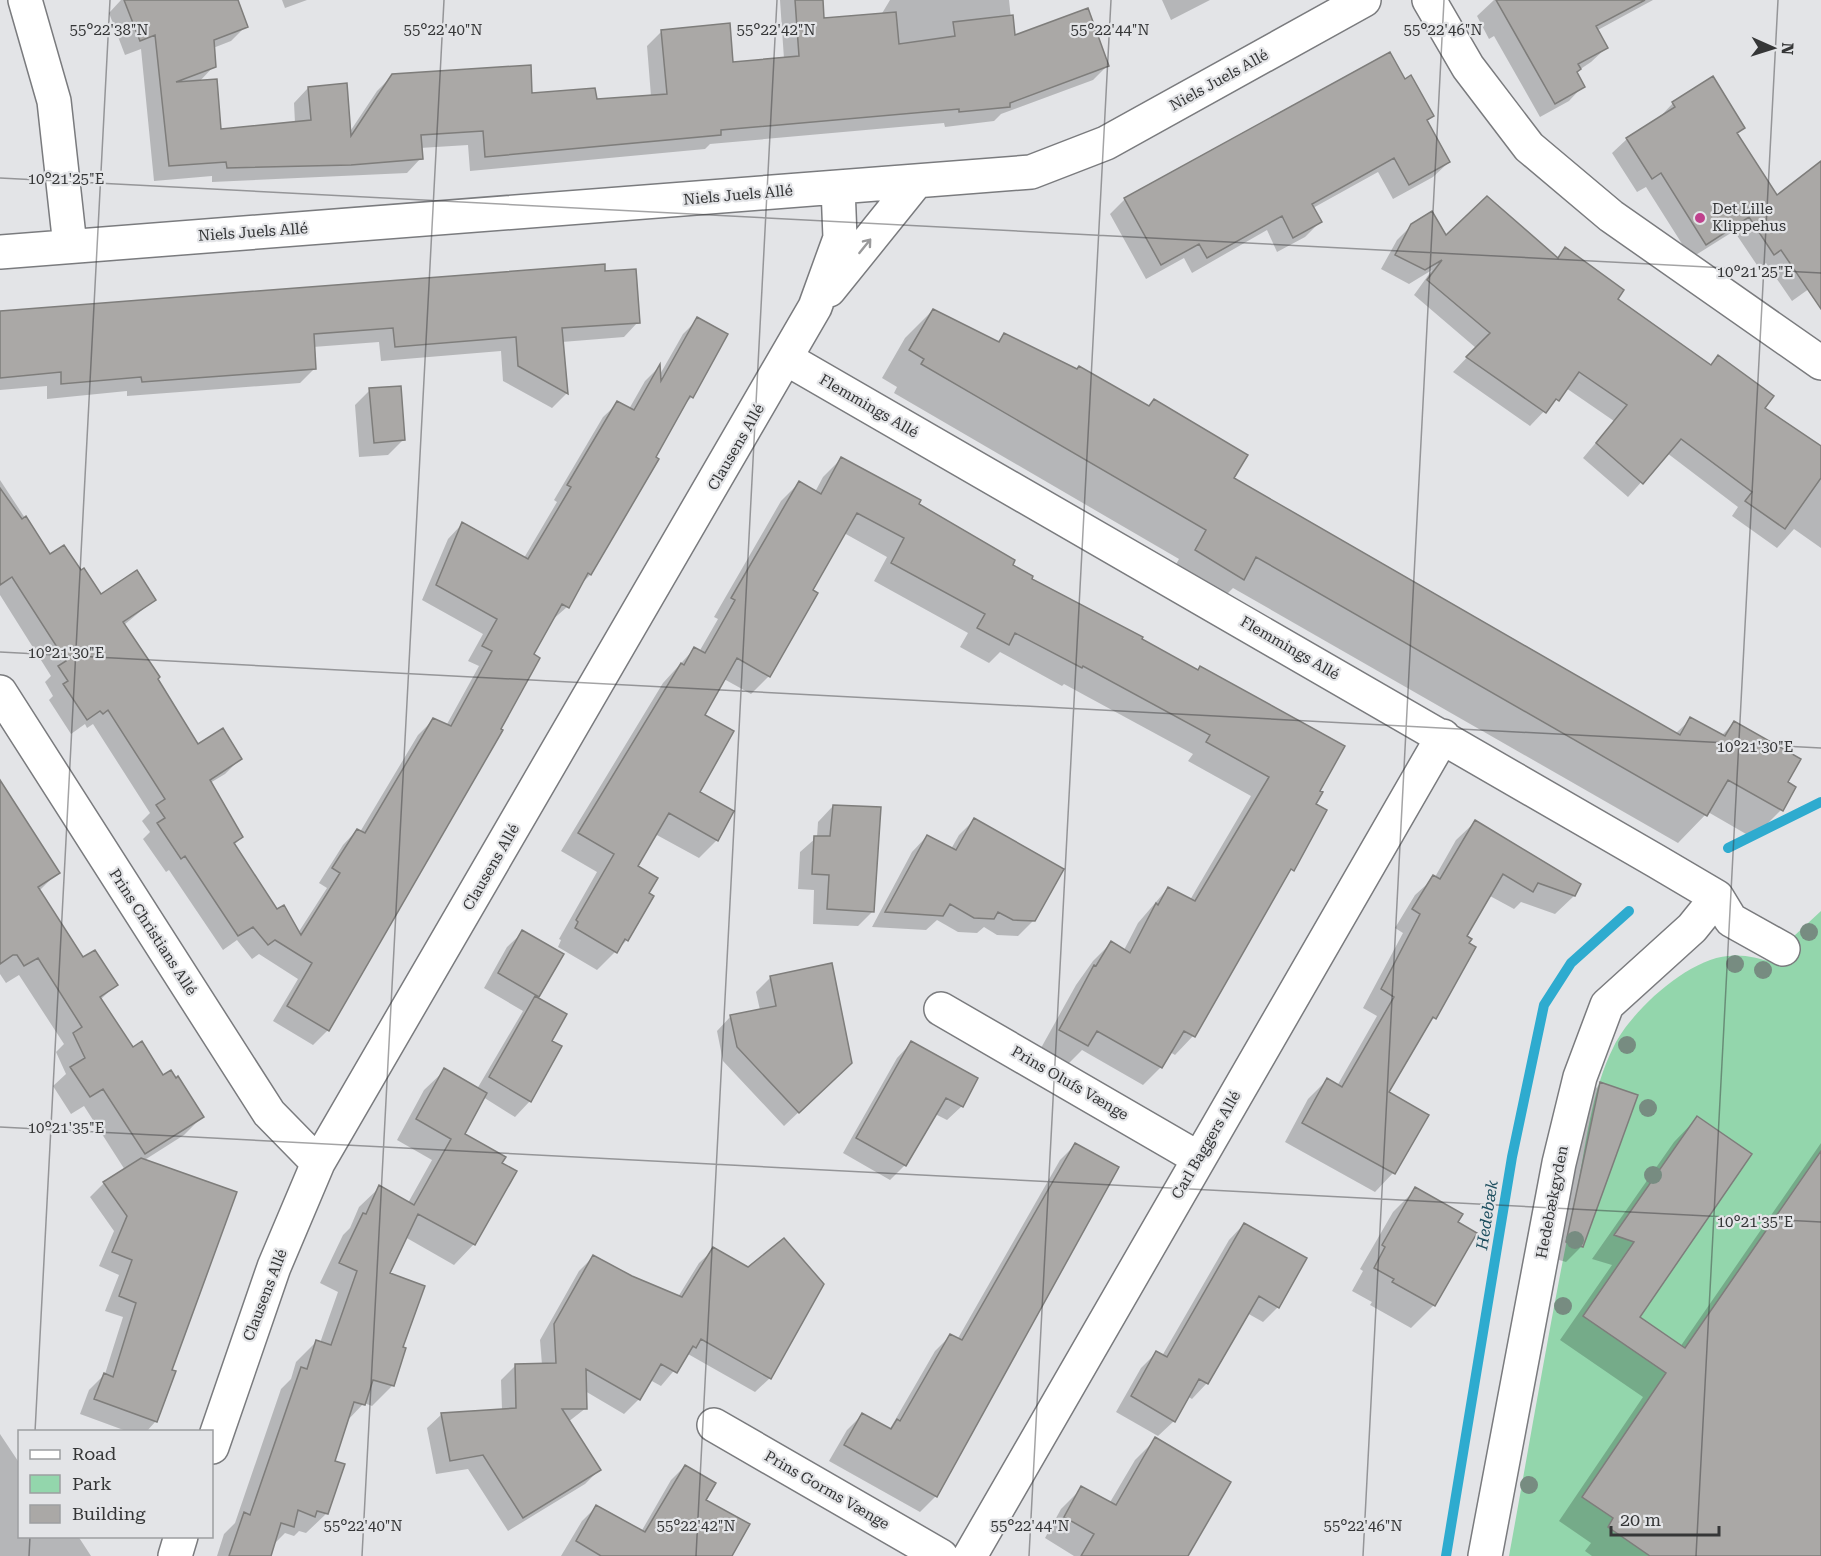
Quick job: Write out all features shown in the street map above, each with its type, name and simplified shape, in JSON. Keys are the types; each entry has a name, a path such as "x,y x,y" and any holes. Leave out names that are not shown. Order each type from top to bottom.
{"street":[{"path":"26,0 54,101 70,246"},
{"name":"Niels Juels Allé","path":"0,252 1031,172 1058,164 1106,143 1364,0"},
{"path":"1429,0 1468,67 1529,147 1611,216 1821,363"},
{"name":"Clausens Allé","path":"815,307 916,182"},
{"name":"Clausens Allé","path":"213,1444 274,1267 318,1163 787,359 815,307 840,238 838,187"},
{"name":"Flemmings Allé","path":"787,359 1443,736 1717,897 1731,920 1783,949"},
{"name":"Prins Christians Allé","path":"0,692 269,1113 318,1163"},
{"name":"Carl Baggers Allé","path":"970,1556 1443,736"},
{"name":"Hedebækgyden","path":"1485,1556 1559,1163 1580,1077 1607,1005 1692,928 1717,897"},
{"name":"Prins Olufs Vænge","path":"941,1009 1198,1158"},
{"name":"Prins Gorms Vænge","path":"714,1425 941,1556"},
{"path":"175,1556 180,1538"}],"green space":[{"path":"1821,911 1821,1556 1509,1556 1590,1119 1600,1081 1614,1046 1622,1032 1647,1003 1679,977 1712,959 1728,956 1745,956 1772,962 1794,936"}],"building":[{"path":"124,0 238,0 248,27 214,40 216,67 176,82 217,79 221,129 311,120 308,87 347,83 351,136 392,74 531,65 532,93 595,88 597,99 667,94 661,30 730,23 733,62 799,56 795,0 823,0 824,18 896,12 899,44 955,36 953,22 1013,15 1015,35 1088,8 1109,66 1010,103 1010,107 959,112 959,109 721,130 721,135 485,157 483,131 421,135 423,159 351,165 227,168 226,162 169,166 155,35 140,41"},
{"path":"1496,0 1645,0 1596,26 1608,48 1578,64 1581,69 1577,72 1585,87 1555,104"},
{"path":"1390,52 1405,79 1411,75 1434,116 1427,120 1450,162 1409,185 1394,158 1312,204 1322,222 1293,238 1282,216 1207,258 1199,244 1161,265 1124,198"},
{"path":"1713,76 1745,128 1737,133 1777,195 1821,161 1821,309 1781,250 1774,255 1749,217 1706,245 1661,173 1652,179 1626,138 1675,107 1672,102"},
{"path":"1487,196 1558,258 1565,247 1624,290 1618,299 1711,365 1718,355 1774,396 1765,408 1821,446 1821,478 1785,529 1745,501 1752,492 1681,439 1643,484 1596,443 1627,405 1579,372 1559,401 1556,399 1546,413 1466,357 1490,333 1427,280 1442,260 1425,270 1395,255 1411,224 1432,211 1446,235"},
{"path":"605,264 605,271 636,269 640,323 562,328 568,394 518,366 516,337 395,347 393,328 314,334 316,369 142,382 141,377 61,384 61,372 0,378 0,311"},
{"path":"933,309 999,342 1004,333 1077,369 1079,366 1149,406 1154,399 1248,455 1234,478 1680,735 1690,717 1725,736 1734,721 1801,759 1788,782 1796,787 1783,811 1728,780 1707,816 1256,557 1244,580 1195,550 1206,530 921,364 924,359 909,350"},
{"path":"697,317 728,334 693,398 690,396 656,457 659,459 591,575 588,573 569,608 562,604 534,654 540,658 501,729 503,730 329,1031 287,1006 312,963 275,940 268,945 253,927 238,936 185,856 181,859 157,823 165,818 156,805 165,799 108,710 103,714 100,711 87,720 63,684 68,681 58,666 66,661 12,577 0,585 0,488 22,519 26,516 50,554 64,545 81,570 84,568 101,594 137,570 156,600 123,622 160,677 158,679 198,744 223,728 242,759 210,780 243,837 234,843 277,909 284,905 301,935 340,873 332,868 357,829 365,833 433,718 451,726 492,651 482,646 497,619 436,585 462,522 528,559 571,487 567,485 617,401 634,410 660,364 661,381"},
{"path":"401,386 405,440 374,443 369,388"},
{"path":"841,457 921,500 919,504 1015,560 1013,565 1033,576 1032,579 1143,637 1142,639 1198,670 1200,666 1345,746 1320,791 1323,792 1316,804 1327,810 1294,871 1291,869 1195,1037 1184,1031 1162,1068 1097,1031 1088,1046 1059,1030 1094,965 1096,966 1111,941 1130,953 1156,903 1158,905 1168,887 1195,901 1269,777 1206,742 1210,735 1083,666 1082,668 1015,633 1009,645 977,628 985,614 891,563 904,538 857,513 813,590 818,593 770,677 737,658 705,715 734,731 700,792 734,811 718,841 669,813 638,866 658,878 649,893 654,896 628,941 625,939 617,953 575,928 578,922 576,920 614,854 578,833 681,663 684,665 694,647 705,653 735,600 731,598 799,481 821,494"},
{"path":"0,780 60,873 38,887 83,957 95,950 118,985 100,997 133,1047 142,1041 163,1075 171,1070 176,1078 178,1076 204,1117 145,1154 103,1089 90,1097 70,1067 85,1058 73,1033 82,1027 38,958 24,966 17,955 13,955 0,964"},
{"path":"833,805 881,807 874,912 827,909 829,875 812,874 814,836 830,836"},
{"path":"974,818 1064,869 1035,921 1013,920 998,912 994,919 974,918 950,904 943,916 885,912 927,835 956,850"},
{"path":"1475,820 1581,884 1575,896 1538,883 1533,892 1503,874 1467,936 1472,939 1469,943 1476,947 1436,1019 1433,1017 1389,1092 1429,1115 1395,1174 1302,1123 1327,1078 1342,1087 1394,997 1381,989 1420,914 1412,909 1433,875 1440,879"},
{"path":"522,930 564,954 539,997 498,973"},
{"path":"832,963 852,1063 799,1113 737,1047 730,1015 776,1006 770,976"},
{"path":"535,996 567,1014 552,1041 562,1046 531,1102 489,1077"},
{"path":"911,1041 978,1078 963,1107 946,1098 906,1166 856,1138"},
{"path":"444,1068 487,1093 465,1134 506,1157 502,1163 517,1171 475,1245 418,1214 390,1273 425,1286 403,1347 406,1348 394,1386 373,1380 365,1405 354,1402 335,1461 345,1464 328,1514 317,1511 315,1517 298,1510 294,1527 281,1523 271,1556 229,1556 244,1512 250,1515 301,1367 307,1369 316,1340 331,1345 357,1271 339,1263 363,1213 366,1214 379,1185 414,1205 451,1139 416,1119"},
{"path":"1600,1082 1638,1095 1583,1247 1566,1242"},
{"path":"1697,1116 1752,1154 1640,1317 1685,1348 1821,1151 1821,1556 1650,1556 1608,1527 1613,1518 1582,1497 1666,1373 1583,1316 1634,1242 1614,1235"},
{"path":"1075,1143 1119,1167 937,1497 844,1445 862,1413 891,1429 897,1419 900,1421 950,1334 962,1340"},
{"path":"141,1158 237,1192 172,1370 176,1371 157,1422 94,1399 104,1373 113,1377 136,1303 119,1296 132,1260 112,1252 127,1216 103,1182"},
{"path":"1415,1187 1463,1214 1458,1222 1477,1233 1435,1306 1392,1282 1394,1279 1374,1268 1385,1247 1382,1245"},
{"path":"1244,1223 1307,1258 1279,1308 1259,1296 1208,1384 1199,1379 1175,1422 1131,1396 1156,1351 1167,1357"},
{"path":"784,1238 824,1284 771,1379 701,1339 696,1348 693,1346 677,1373 661,1364 640,1400 586,1369 587,1409 562,1409 601,1470 523,1518 483,1455 450,1461 441,1413 516,1408 515,1364 556,1363 554,1324 593,1255 632,1276 682,1297 713,1247 748,1267"},
{"path":"1155,1437 1231,1482 1188,1556 1081,1556 1094,1534 1064,1517 1081,1486 1116,1505"},
{"path":"685,1465 716,1483 706,1500 750,1524 732,1556 601,1556 576,1541 596,1505 645,1532"}],"waterway":[{"name":"Hedebæk","path":"1728,848 1821,802"},
{"name":"Hedebæk","path":"1446,1556 1512,1157 1544,1005 1571,963 1629,911"}],"place":[{"name":"Det Lille Klippehus","path":"1700,218"}]}
